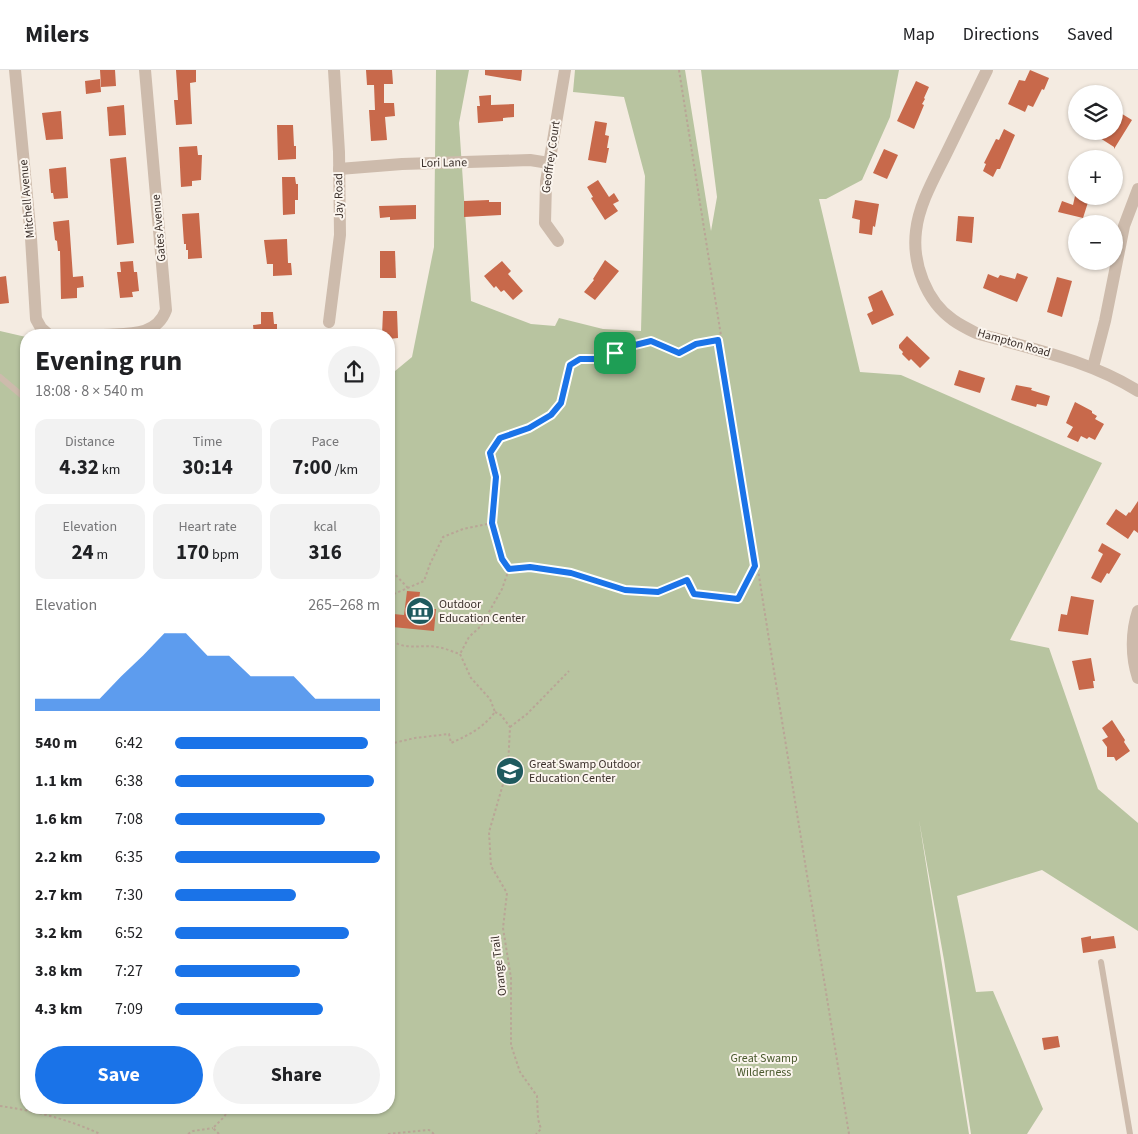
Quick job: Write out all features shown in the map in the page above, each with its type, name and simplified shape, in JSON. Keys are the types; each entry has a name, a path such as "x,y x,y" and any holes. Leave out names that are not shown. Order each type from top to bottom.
{"street":[{"name":"Mitchell Avenue","path":"15,70 31,238 36,319 44,329"},
{"name":"Gates Avenue","path":"145,70 166,310 160,322 151,329"},
{"name":"Jay Road","path":"329,322 339,246 339,170 334,70"},
{"name":"Geoffrey Court","path":"558,241 546,224 546,182 565,70"},
{"name":"Hampton Road","path":"987,70 933,182 920,214 916,231 915,250 919,269 933,299 952,319 976,333 1037,349 1093,367 1138,391"},
{"name":"Lori Lane","path":"339,170 386,165 530,160 549,163"},
{"path":"1093,367 1105,321 1124,226 1138,189"},
{"path":"1138,611 1133,654 1138,678"}],"lane":[{"path":"0,377 20,394"},
{"path":"1101,962 1130,1134"}],"path":[{"path":"679,70 849,1134"},
{"path":"718,340 755,566 738,599 694,594 687,580 658,592 625,590 571,573 530,567 509,569 502,559 492,523 496,477 490,453 500,438 529,428 551,415 561,403 570,365 580,359 603,359 631,346 651,341 679,353 696,344 718,340"},
{"path":"395,593 424,582 443,537 463,529 492,523"},
{"path":"460,654 469,637 481,626 502,589 509,569"},
{"path":"395,574 408,588"},
{"path":"395,642 412,647 437,647 460,654 471,678 490,699 494,712 501,715 510,728 527,714 570,671"},
{"path":"395,743 449,734 451,743 469,736 486,724 494,712"},
{"name":"Orange Trail","path":"510,728 508,767 489,832 491,866 507,893 503,928 511,978 512,1045 520,1072 537,1096 538,1119 541,1129 536,1134"},
{"path":"0,1106 20,1109"},
{"path":"42,1114 68,1121 100,1134"},
{"path":"188,1134 193,1131 213,1128 226,1114"},
{"path":"213,1128 220,1134"},
{"path":"388,1134 429,1130 434,1134"}],"green space":[{"name":"Great Swamp Wilderness","path":"436,70 469,70 459,123 471,301 531,324 555,326 559,318 603,329 641,331 645,176 624,97 573,92 575,70 685,70 711,231 717,197 701,70 899,70 890,117 862,180 826,199 819,199 860,372 901,375 1102,463 1010,640 1049,648 1098,789 1138,823 1138,931 1042,870 957,896 976,992 993,991 1043,1109 1027,1134 971,1134 944,960 919,820 969,1134 0,1134 0,331 20,336 20,1114 395,1114 395,371 412,357 434,247"}],"building":[{"path":"100,70 115,70 116,86 101,87"},
{"path":"176,70 196,70 196,82 190,83 192,124 176,125 174,100 178,100"},
{"path":"366,70 392,70 393,84 384,84 384,103 394,103 395,116 385,117 387,140 371,141 369,110 375,110 374,85 367,85"},
{"path":"485,70 522,70 521,81 485,75"},
{"path":"1030,70 1049,78 1033,107 1028,105 1025,112 1008,104 1019,80 1025,81"},
{"path":"100,79 101,92 86,94 85,81"},
{"path":"916,81 929,87 914,129 897,121"},
{"path":"491,95 491,105 514,104 514,117 503,118 503,121 478,123 477,106 480,106 479,96"},
{"path":"124,105 126,135 109,136 107,107"},
{"path":"61,111 63,139 46,140 42,113"},
{"path":"1123,114 1132,120 1123,134"},
{"path":"595,121 607,123 605,135 609,136 607,148 609,148 606,163 588,160"},
{"path":"277,125 293,125 296,159 278,160"},
{"path":"1004,129 1015,135 1000,169 997,169 993,177 983,171 986,164 984,163 996,139 999,140"},
{"path":"1103,140 1120,140 1114,149 1114,147"},
{"path":"197,146 198,155 202,155 201,180 192,181 192,186 181,187 179,147"},
{"path":"884,149 898,155 887,179 873,173"},
{"path":"126,157 134,243 117,245 110,159"},
{"path":"66,167 68,198 54,199 53,193 51,193 49,169"},
{"path":"282,177 295,177 296,184 298,184 298,200 295,200 295,214 283,215"},
{"path":"598,180 609,197 614,193 619,201 613,204 618,211 605,220 591,198 593,197 587,187"},
{"path":"489,200 489,202 501,202 501,215 464,217 464,201"},
{"path":"855,200 879,204 872,235 859,233 860,220 852,218"},
{"path":"1062,201 1068,203 1068,205 1087,205 1084,215 1070,215 1058,212"},
{"path":"416,205 416,219 390,220 390,217 380,218 379,206"},
{"path":"199,213 202,258 188,259 188,250 186,250 186,244 184,244 182,214"},
{"path":"958,216 974,217 972,243 956,241"},
{"path":"69,220 73,277 83,276 84,287 77,288 77,298 61,299 60,251 58,251 57,241 55,240 53,222"},
{"path":"287,239 288,263 291,263 292,275 273,276 273,264 267,264 264,240"},
{"path":"380,251 395,251 396,278 380,278"},
{"path":"605,260 619,271 595,300 584,292 594,280"},
{"path":"133,261 134,272 137,272 139,291 132,292 133,297 120,298 117,272 121,272 120,262"},
{"path":"502,261 511,271 508,274 523,291 513,300 504,290 501,292 496,286 494,288 484,276"},
{"path":"1017,273 1028,277 1017,302 983,288 988,274 998,278 1000,275 1015,279"},
{"path":"6,276 9,303 0,304 0,277"},
{"path":"1057,277 1072,281 1062,317 1047,312"},
{"path":"882,290 894,315 872,325 867,314 873,311 868,297"},
{"path":"383,311 397,311 398,338 395,338 395,329 382,329"},
{"path":"261,312 273,312 274,324 277,324 277,329 253,329 253,325 261,324"},
{"path":"907,336 930,358 920,368 911,359 909,361 899,348 899,345"},
{"path":"959,370 985,378 980,393 954,385"},
{"path":"1016,385 1032,388 1031,390 1050,396 1047,406 1037,404 1036,407 1011,400"},
{"path":"1075,402 1092,411 1097,416 1095,419 1104,424 1095,440 1081,436 1078,442 1067,437 1073,427 1066,423"},
{"path":"1138,501 1138,533 1134,530 1128,539 1106,524 1116,509 1126,516"},
{"path":"1102,543 1121,554 1101,583 1091,578 1103,554 1098,551"},
{"name":"Outdoor Education Center","path":"407,591 420,592 418,608 436,609 434,631 395,627 395,614 404,615"},
{"path":"1071,596 1094,600 1088,635 1058,631 1061,614 1067,615"},
{"path":"1091,658 1095,681 1093,681 1094,688 1079,690 1072,661"},
{"path":"1112,720 1130,751 1116,761 1114,757 1107,757 1107,747 1102,740 1108,737 1102,728"},
{"path":"1091,936 1091,939 1114,936 1116,948 1083,953 1081,938"},
{"path":"1058,1036 1060,1047 1044,1050 1042,1038"}],"place":[{"name":"Outdoor Education Center","path":"420,611"},
{"name":"Great Swamp Outdoor Education Center","path":"510,771"}],"route":[{"path":"718,340 755,566 738,599 694,594 687,580 658,592 625,590 571,573 530,567 509,569 502,559 492,523 496,477 490,453 500,438 529,428 551,415 561,403 570,365 580,359 603,359 615,353 631,346 651,341 679,353 696,344 718,340"}]}
